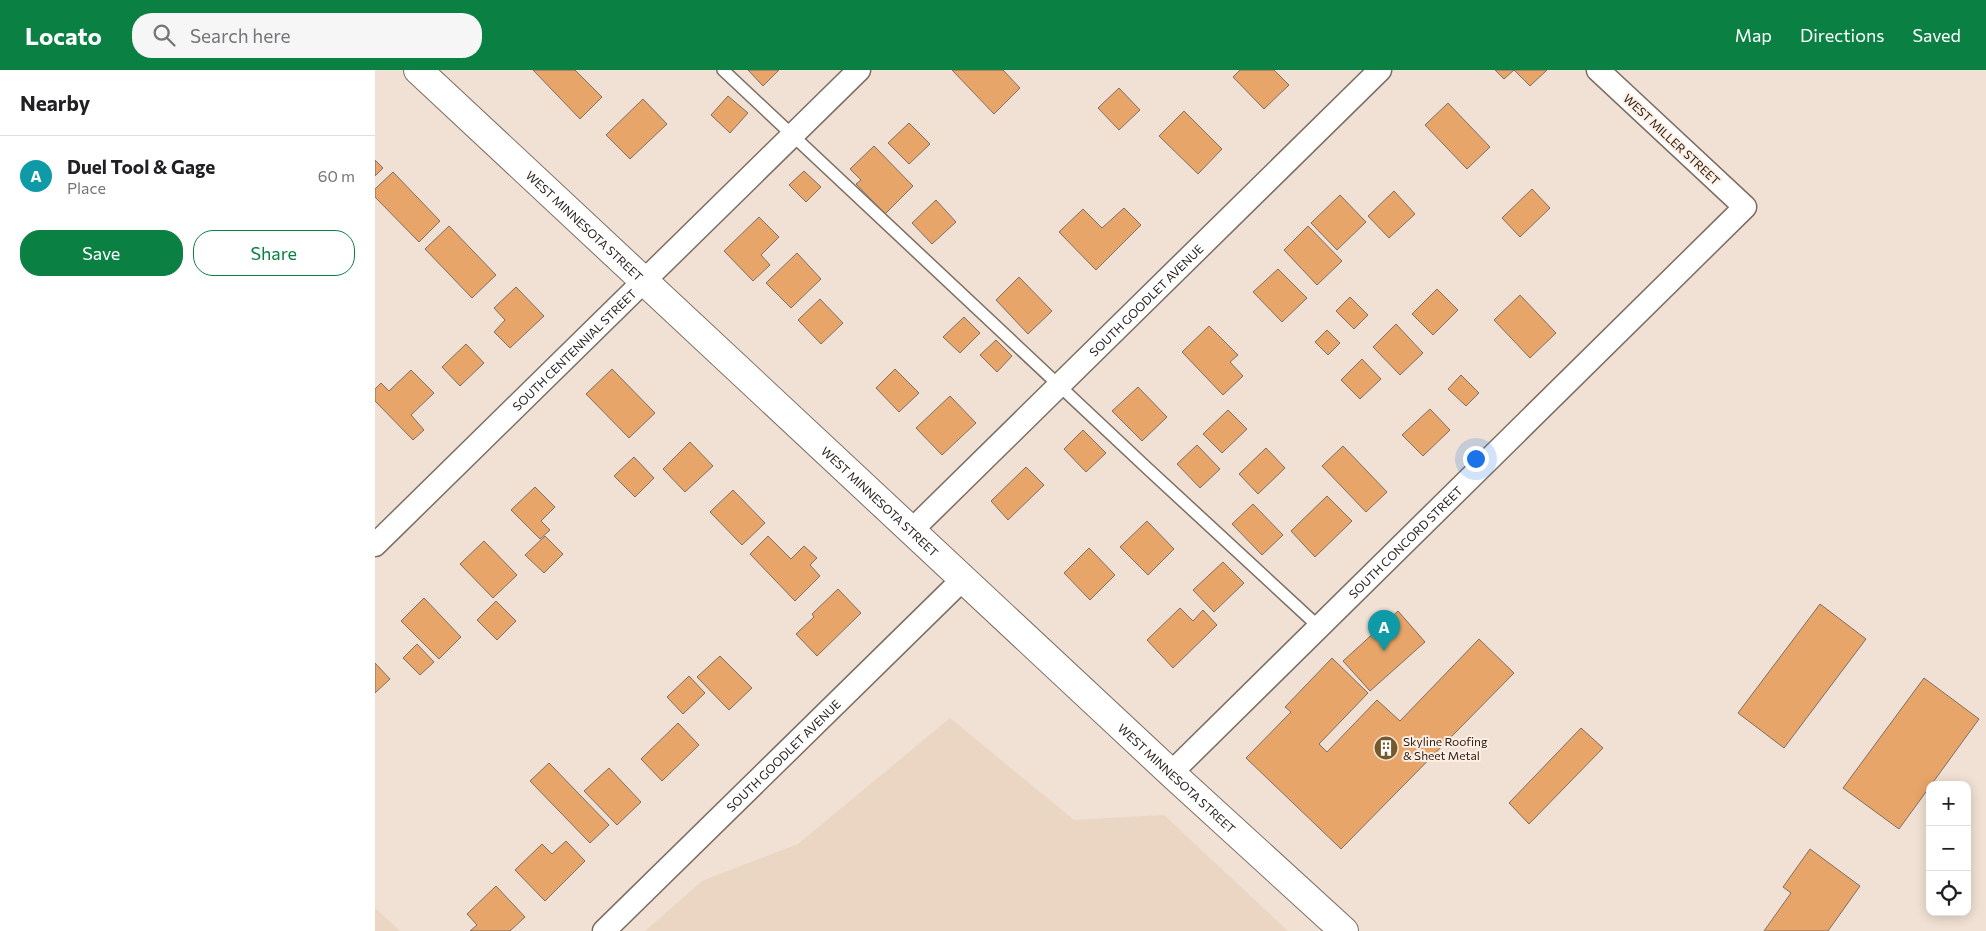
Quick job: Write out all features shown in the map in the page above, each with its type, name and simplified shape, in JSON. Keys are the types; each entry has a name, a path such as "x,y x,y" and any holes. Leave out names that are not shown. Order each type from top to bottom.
{"street":[{"name":"WEST MINNESOTA STREET","path":"418,70 1171,773 1344,931"},
{"name":"SOUTH CENTENNIAL STREET","path":"375,544 859,70"},
{"name":"SOUTH GOODLET AVENUE","path":"911,530 1380,70"},
{"name":"WEST MILLER STREET","path":"1598,70 1745,207"},
{"name":"SOUTH CONCORD STREET","path":"1171,773 1745,207"},
{"name":"SOUTH GOODLET AVENUE","path":"604,931 963,579"}],"lane":[{"path":"723,70 1319,627"}],"shaded area":[{"path":"950,718 1074,820 1164,815 1288,931 645,931 702,881 798,844"},
{"path":"375,908 400,931 375,931"}],"building":[{"path":"533,70 575,70 602,97 580,119"},
{"path":"748,70 779,70 763,86"},
{"path":"952,70 1003,70 1020,88 994,114"},
{"path":"1240,70 1274,70 1289,85 1264,109 1233,77"},
{"path":"1495,70 1514,70 1504,79"},
{"path":"1514,70 1547,70 1530,86"},
{"path":"1119,88 1140,110 1119,130 1098,108"},
{"path":"728,96 748,113 730,133 711,115"},
{"path":"643,99 667,124 630,159 606,135"},
{"path":"1448,103 1490,147 1467,169 1425,125"},
{"path":"1184,111 1222,149 1198,174 1159,136"},
{"path":"909,123 930,144 909,164 888,143"},
{"path":"874,146 913,186 885,214 856,184 861,180 850,169"},
{"path":"375,160 383,168 375,176"},
{"path":"804,171 821,187 806,202 789,185"},
{"path":"393,172 440,221 419,242 375,197 375,189"},
{"path":"1532,189 1550,208 1520,237 1502,218"},
{"path":"1394,191 1415,214 1389,238 1368,216"},
{"path":"1340,195 1366,222 1337,250 1311,223"},
{"path":"936,200 956,222 932,244 912,223"},
{"path":"1124,208 1141,225 1096,270 1059,232 1083,209 1102,228"},
{"path":"759,217 779,237 761,255 770,265 753,281 724,251"},
{"path":"449,226 496,275 472,298 425,249"},
{"path":"1308,226 1342,261 1317,285 1284,250"},
{"path":"797,253 821,279 791,308 766,283"},
{"path":"1278,269 1307,298 1282,322 1253,292"},
{"path":"1019,277 1052,311 1028,334 996,300"},
{"path":"516,287 544,316 510,348 494,332 505,320 494,308"},
{"path":"1437,289 1458,310 1433,335 1412,314"},
{"path":"1520,295 1556,333 1530,358 1494,320"},
{"path":"1350,297 1368,315 1354,329 1336,311"},
{"path":"820,299 843,323 821,344 798,320"},
{"path":"964,317 980,333 960,353 943,337"},
{"path":"1396,324 1423,353 1400,375 1373,347"},
{"path":"1209,326 1238,355 1230,362 1243,376 1223,395 1182,352"},
{"path":"1327,330 1340,343 1328,355 1315,342"},
{"path":"996,340 1012,356 997,372 980,355"},
{"path":"466,344 484,363 460,386 442,367"},
{"path":"1362,359 1381,379 1360,399 1341,380"},
{"path":"612,369 655,413 629,438 586,394"},
{"path":"895,369 919,393 899,412 876,388"},
{"path":"411,370 434,393 411,415 424,430 413,440 375,401 375,389 381,383 389,391"},
{"path":"1461,375 1479,393 1466,406 1448,389"},
{"path":"1138,387 1167,417 1142,441 1112,411"},
{"path":"950,396 976,423 942,455 916,428"},
{"path":"1430,409 1450,430 1423,456 1402,435"},
{"path":"1228,410 1247,429 1222,453 1203,434"},
{"path":"1083,430 1106,453 1086,472 1064,449"},
{"path":"690,442 713,466 685,492 663,469"},
{"path":"1197,445 1220,469 1200,488 1177,464"},
{"path":"1343,446 1387,492 1366,512 1322,466"},
{"path":"1266,448 1285,468 1258,494 1239,474"},
{"path":"634,457 654,478 635,497 614,476"},
{"path":"1026,467 1044,485 1008,520 991,501"},
{"path":"535,487 555,507 541,521 550,530 540,539 511,510"},
{"path":"733,490 765,523 742,545 710,512"},
{"path":"1327,496 1352,521 1315,557 1291,531"},
{"path":"1253,504 1283,535 1262,555 1232,524"},
{"path":"1147,521 1174,549 1148,575 1120,547"},
{"path":"545,536 563,554 544,573 525,555"},
{"path":"768,536 791,559 804,546 817,558 810,565 820,576 795,601 750,554"},
{"path":"484,541 517,575 493,598 460,564"},
{"path":"1089,548 1115,575 1090,600 1064,573"},
{"path":"1223,562 1244,583 1214,612 1193,590"},
{"path":"838,589 861,613 817,656 796,634 814,617 812,614"},
{"path":"424,598 461,637 439,659 401,621"},
{"path":"496,601 516,621 497,640 477,620"},
{"path":"1820,604 1866,639 1784,748 1738,713"},
{"path":"1180,608 1193,621 1203,610 1217,625 1173,668 1147,640"},
{"path":"1398,611 1425,642 1370,691 1343,661"},
{"name":"Skyline Roofing & Sheet Metal","path":"1479,639 1514,673 1341,849 1246,758 1291,712 1285,707 1332,658 1368,693 1319,744 1327,752 1377,700 1400,721"},
{"path":"417,644 434,662 420,675 403,658"},
{"path":"720,656 752,688 729,710 697,677"},
{"path":"375,663 390,679 375,693"},
{"path":"689,676 705,693 683,714 667,697"},
{"path":"1924,678 1979,719 1934,781 1926,781 1926,792 1899,829 1843,788"},
{"path":"678,723 699,745 662,781 641,759"},
{"path":"1581,728 1603,748 1529,824 1509,803"},
{"path":"549,763 609,825 590,843 530,781"},
{"path":"609,768 641,802 617,825 584,791"},
{"path":"566,841 585,861 545,901 515,870 542,844 552,854"},
{"path":"1810,849 1860,886 1828,931 1764,931 1791,893 1783,887"},
{"path":"496,886 525,917 510,931 470,931 477,925 467,914"}],"place":[{"name":"Duel Tool & Gage","path":"1384,651"},
{"name":"Skyline Roofing & Sheet Metal","path":"1386,748"}]}
